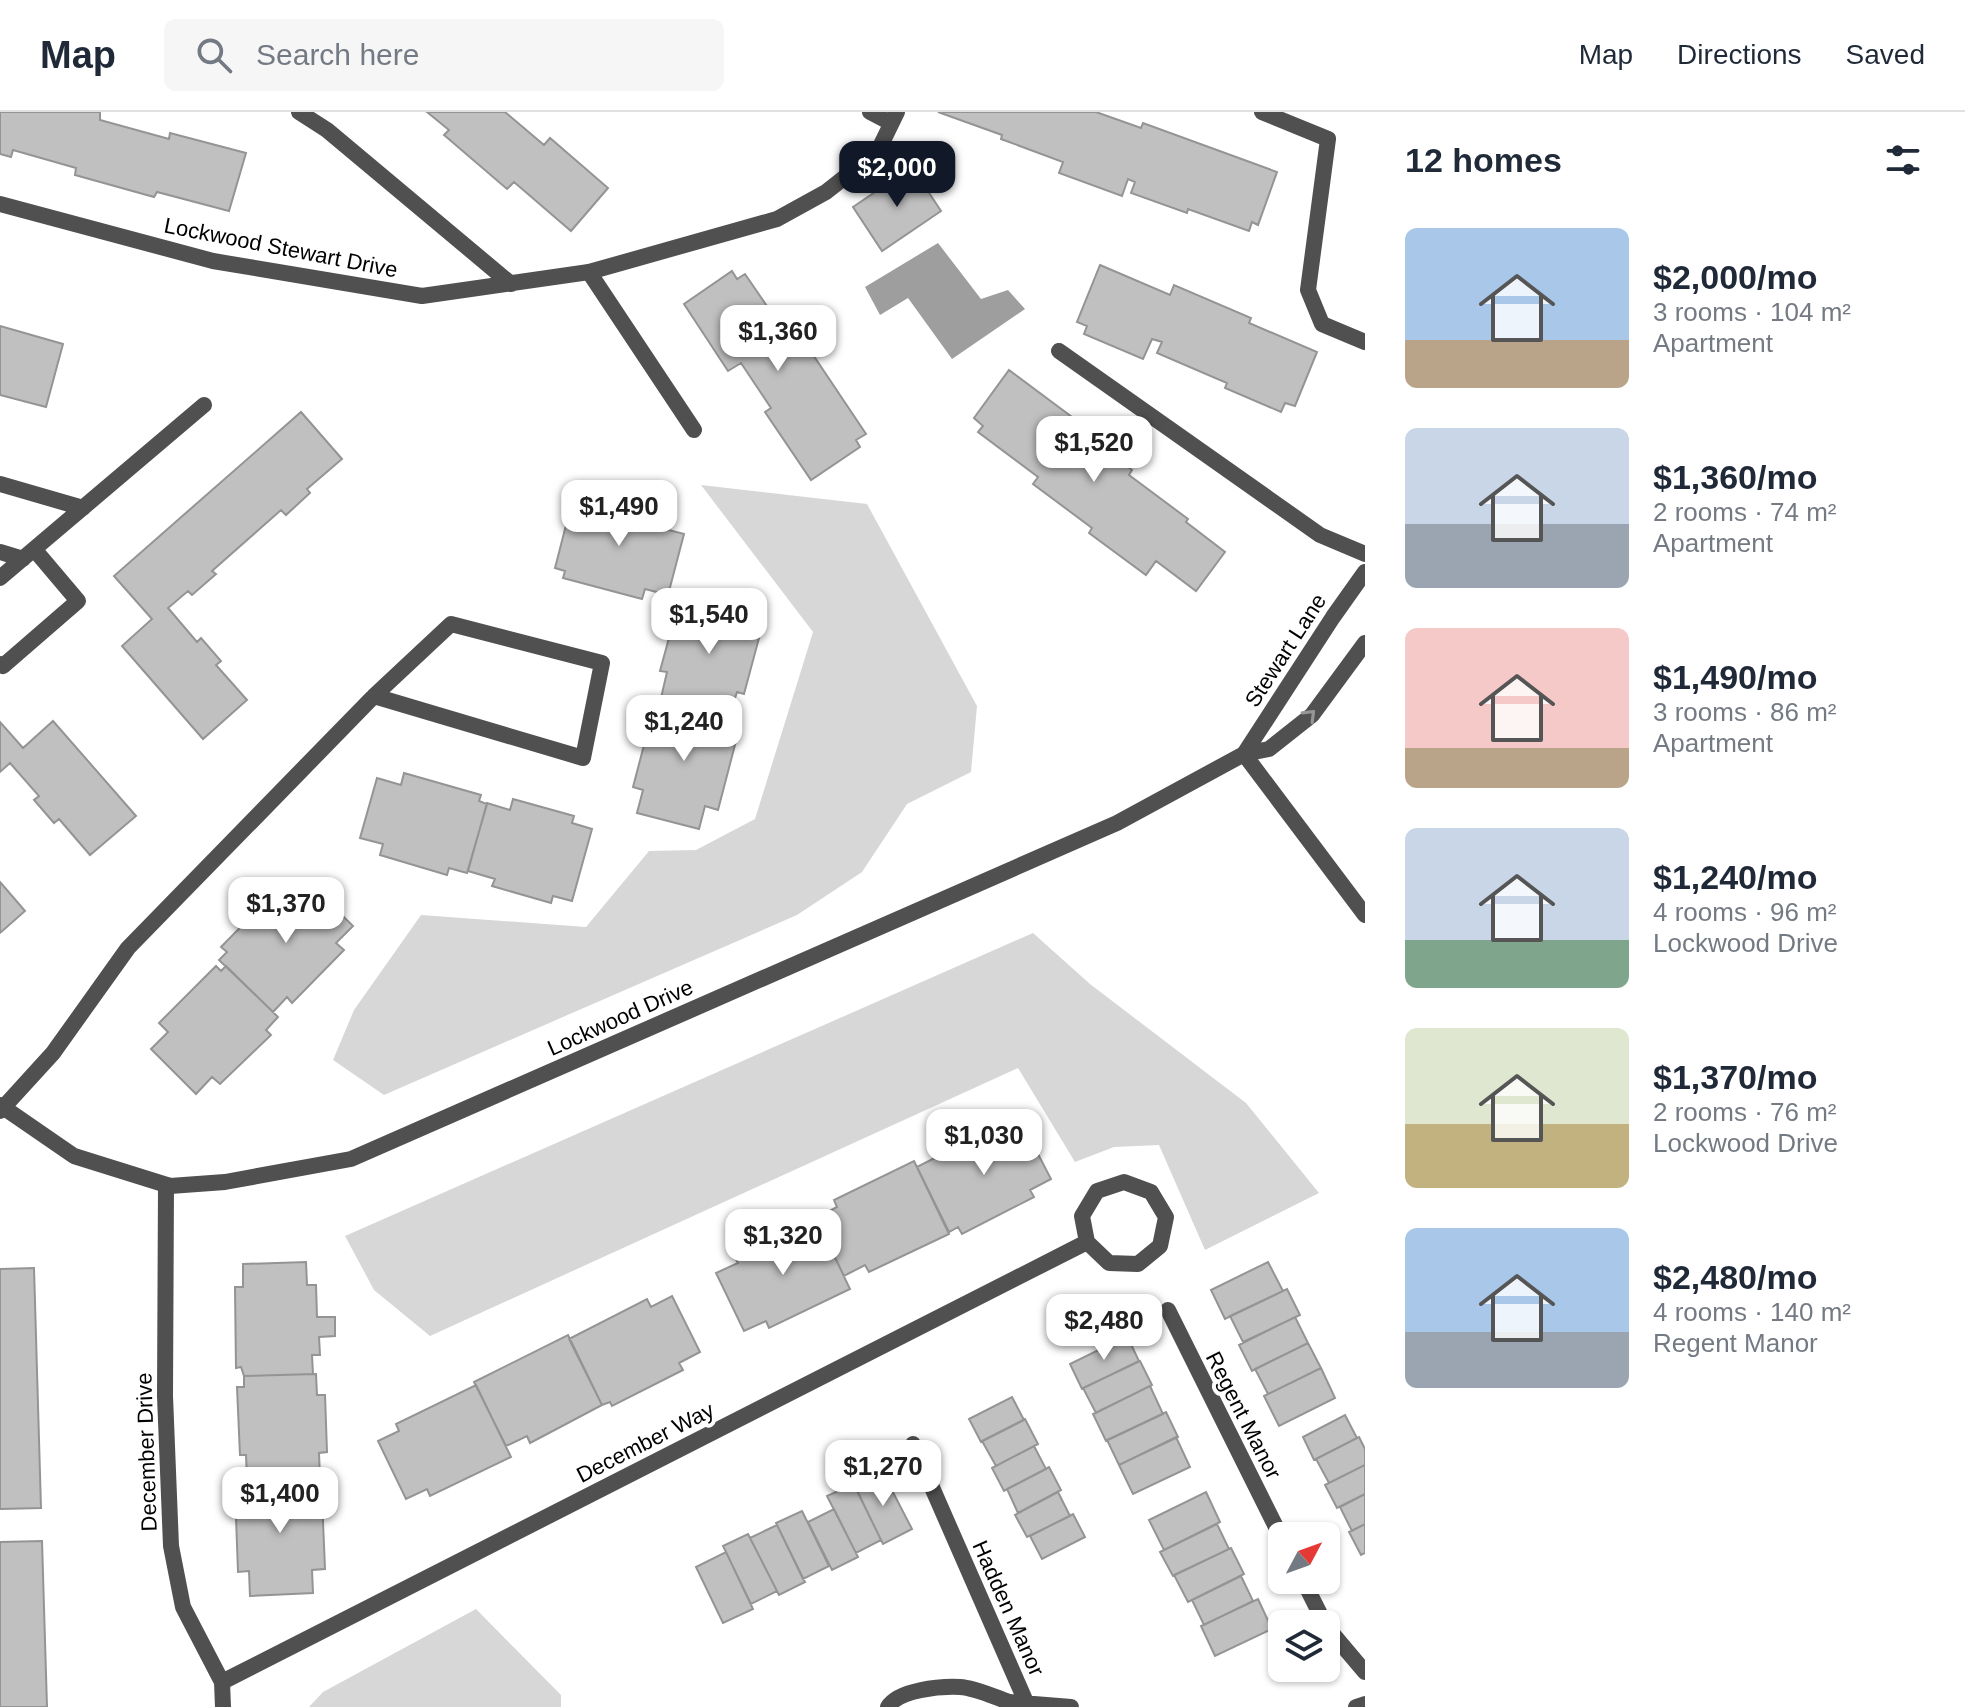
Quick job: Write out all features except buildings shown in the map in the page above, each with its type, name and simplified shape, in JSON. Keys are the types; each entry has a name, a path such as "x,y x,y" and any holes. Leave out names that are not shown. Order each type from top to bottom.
{"street":[{"path":"299,112 327,130 511,284"},
{"path":"870,112 894,118"},
{"path":"1262,112 1328,139 1308,290 1322,324 1365,342"},
{"name":"Lockwood Stewart Drive","path":"0,204 213,261 422,296 589,272 777,219 826,192 878,151 894,118"},
{"path":"589,272 694,430"},
{"path":"1059,351 1320,535 1365,554"},
{"path":"0,578 204,405"},
{"path":"0,484 83,508"},
{"path":"0,552 28,554 78,601 3,666 0,664"},
{"name":"Stewart Lane","path":"1244,754 1365,572"},
{"path":"1,1108 53,1053 128,948 374,696 451,624 602,663 583,758 374,696"},
{"path":"1365,643 1312,715 1269,749 1244,754 1365,915"},
{"name":"Lockwood Drive","path":"1,1108 74,1156 166,1185 225,1182 351,1159 1117,823 1244,754"},
{"path":"1124,1182 1151,1192 1166,1217 1160,1246 1138,1264 1109,1263 1087,1242 1082,1216 1097,1191 1124,1182"},
{"name":"December Drive","path":"166,1185 165,1396 171,1546 183,1607 222,1682 223,1707"},
{"name":"December Way","path":"222,1682 1087,1242"},
{"name":"Regent Manor","path":"1168,1310 1274,1522"},
{"name":"Hadden Manor","path":"913,1444 1014,1704"},
{"path":"1340,1643 1365,1672"},
{"path":"888,1707 893,1699 907,1693 960,1687 1014,1704 1071,1707"},
{"path":"1356,1707 1365,1704"}],"shaded area":[{"path":"938,243 981,299 1008,290 1025,309 952,359 908,298 880,315 865,287"},
{"path":"701,485 867,504 977,706 971,772 907,804 862,872 797,915 384,1095 333,1060 354,1010 421,915 586,927 649,851 696,850 755,819 813,632"},
{"path":"1033,933 1090,984 1246,1103 1319,1193 1205,1250 1159,1145 1114,1147 1075,1162 1018,1068 430,1336 374,1290 345,1236"},
{"path":"476,1609 561,1695 561,1707 309,1707 323,1692"}]}
